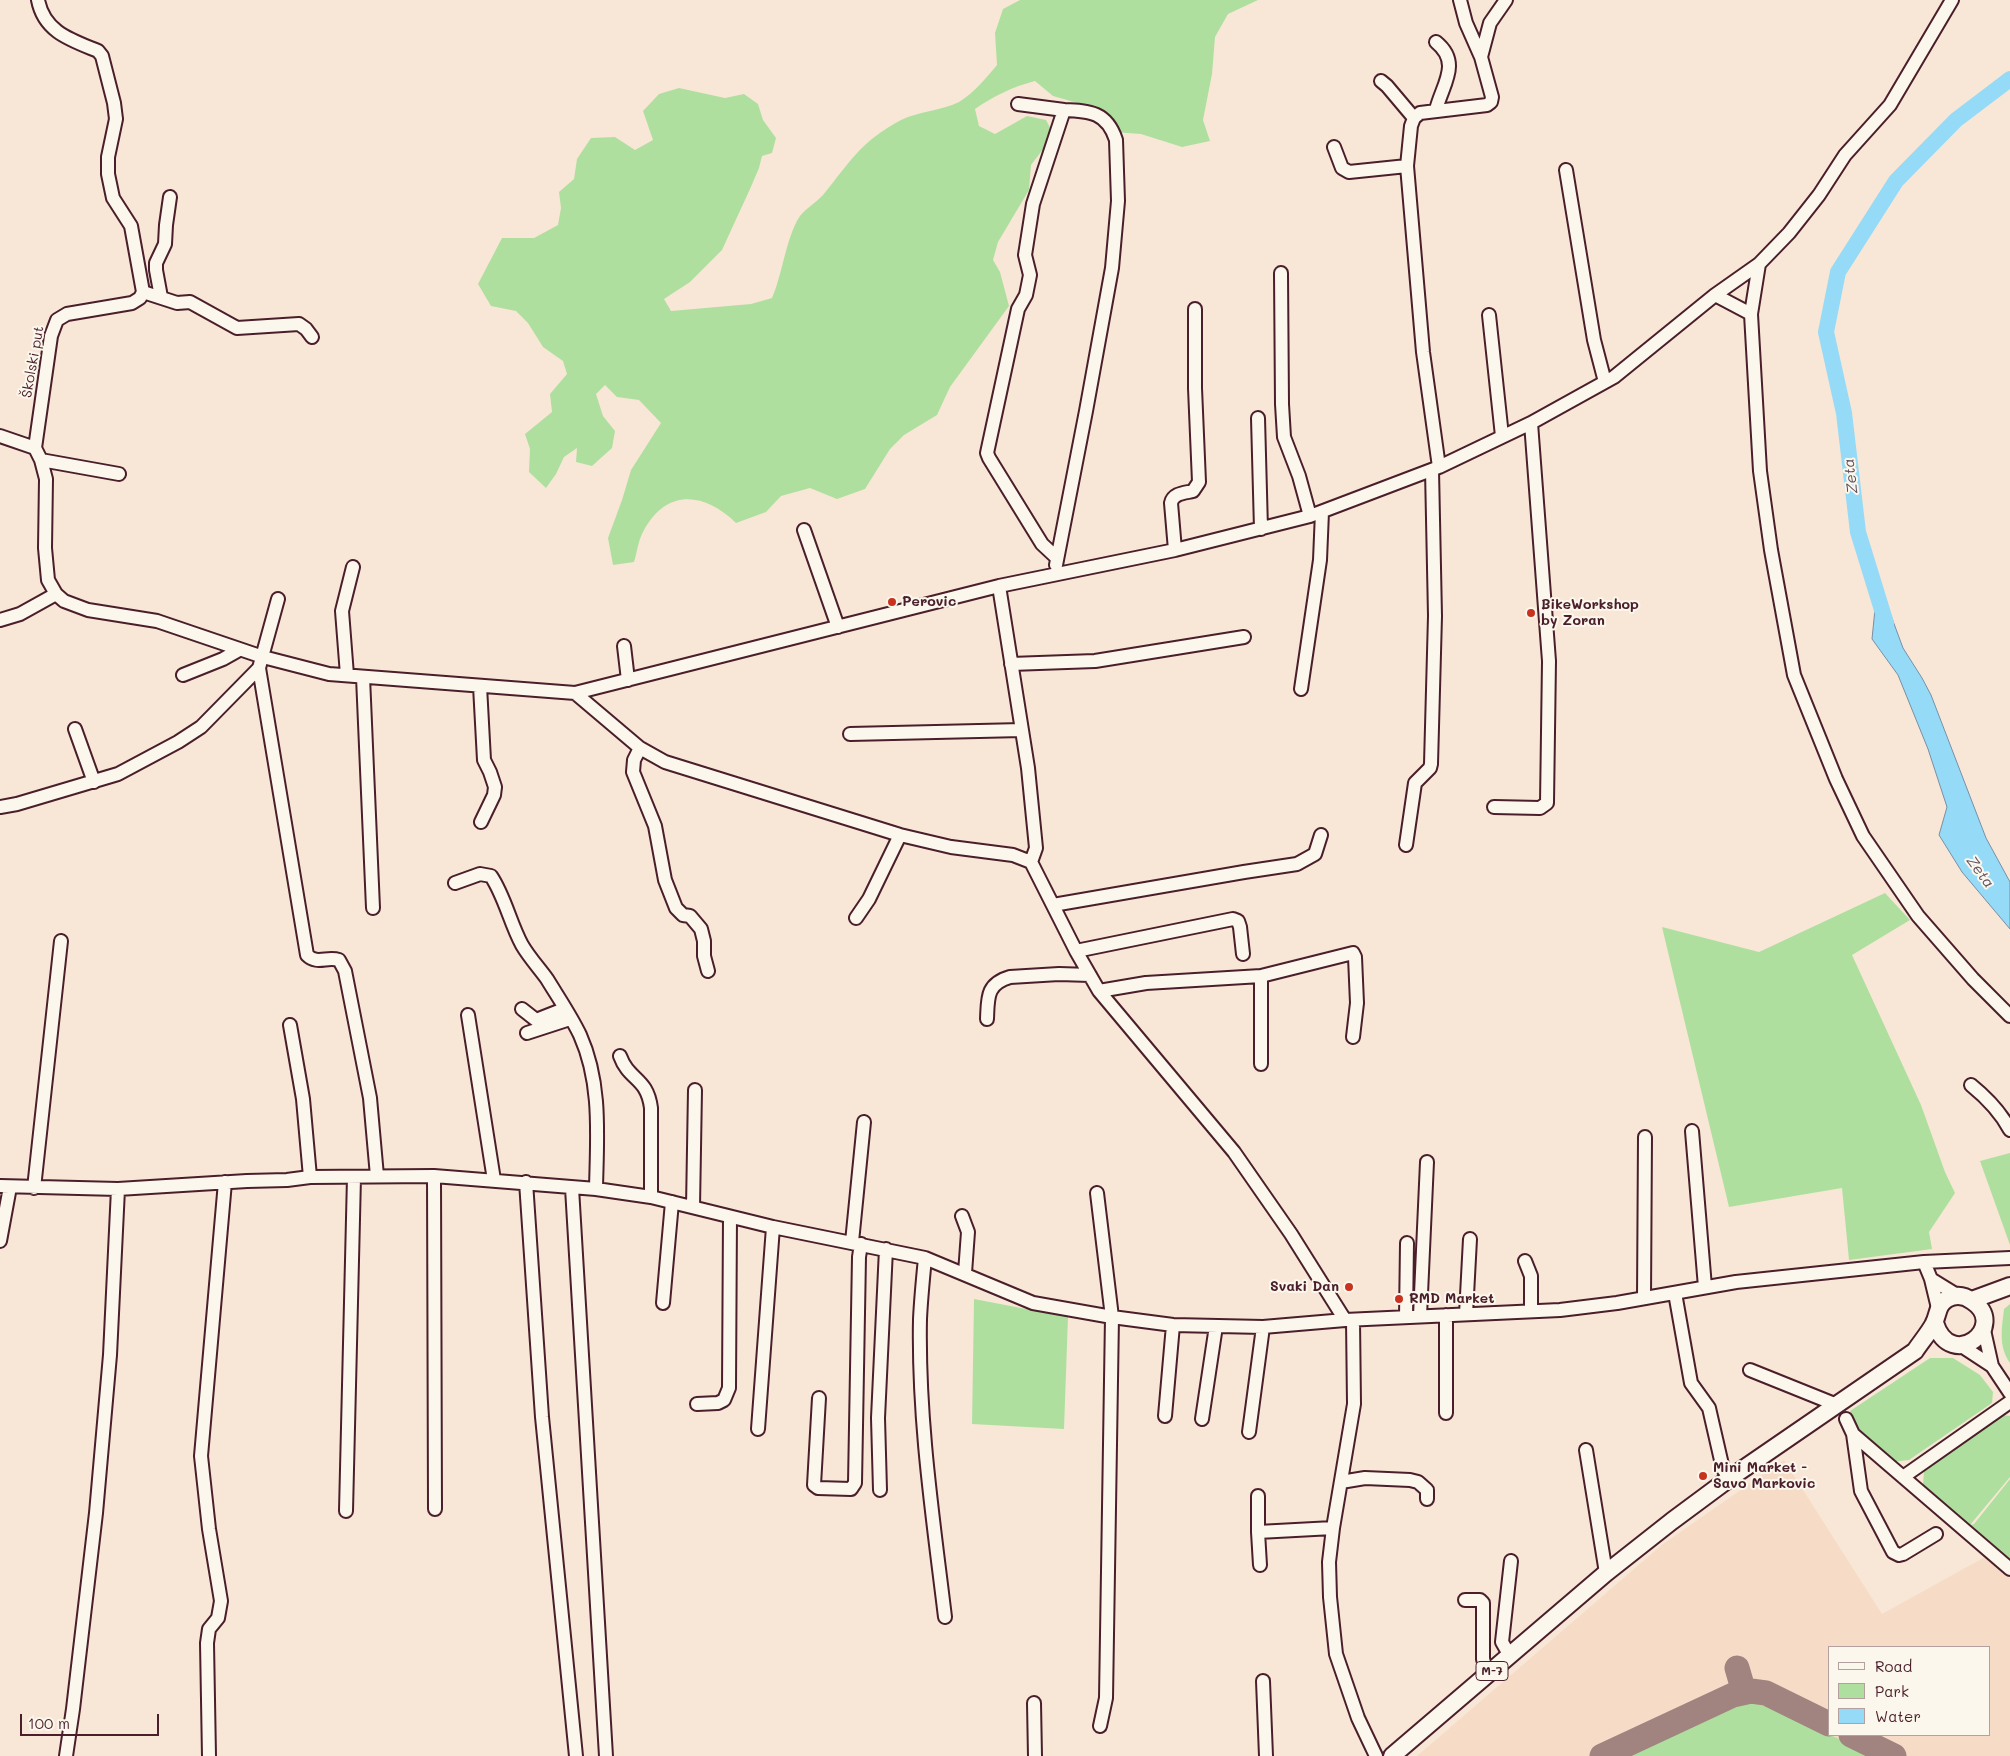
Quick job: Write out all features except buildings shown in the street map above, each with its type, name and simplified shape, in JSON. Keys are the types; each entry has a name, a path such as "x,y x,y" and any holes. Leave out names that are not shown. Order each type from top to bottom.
{"main road":[{"name":"M-7","path":"1915,1351 1936,1316 1942,1302 2010,1287"},
{"name":"M-7","path":"1392,1756 1606,1574 1672,1520 1730,1478 1915,1351 1977,1340 1984,1323 2010,1287"},
{"path":"1964,1298 1979,1306 1984,1323"},
{"path":"1936,1316 1937,1331 1954,1344"}],"street":[{"path":"38,0 45,20 52,28 60,35 98,51 102,56 114,103 116,119 108,157 108,174 113,198 131,226 143,292 177,303 190,302 236,328 299,324 312,337"},
{"path":"1406,846 1415,783 1430,768 1431,764 1435,616 1435,468 1407,166 1411,126 1414,118 1420,113 1487,105 1491,102 1492,97 1481,57 1466,23 1460,0"},
{"path":"1481,57 1490,23 1506,0"},
{"path":"38,454 46,479 46,566 48,580 56,594 64,601 88,610 157,621 239,650 261,662 329,674 575,693 999,586 1175,550 1310,516 1435,468 1531,423 1614,377 1715,295 1759,264 1789,234 1819,195 1845,155 1890,104 1952,0"},
{"path":"1436,42 1443,47 1449,65 1446,85 1436,110"},
{"path":"1381,81 1414,118"},
{"path":"1018,104 1090,112 1099,115 1113,131 1116,140 1118,201 1112,268 1054,575"},
{"path":"1057,558 1042,544 987,453 1018,308 1026,295 1029,281 1030,275 1025,254 1033,204 1064,110"},
{"path":"1334,147 1342,168 1349,172 1407,166"},
{"path":"1566,170 1594,340 1605,382"},
{"path":"161,297 156,263 166,244 166,225 170,197"},
{"path":"1759,264 1751,314 1760,471 1770,550 1794,675 1836,779 1863,836 1918,916 1973,979 2010,1016"},
{"path":"1281,273 1284,437 1299,476 1310,516"},
{"name":"Školski put","path":"38,454 51,336 57,320 67,314 132,303 140,298 143,292"},
{"path":"1715,295 1751,314"},
{"path":"1175,550 1170,503 1176,495 1193,491 1199,482 1195,388 1196,308"},
{"path":"1489,315 1502,436"},
{"path":"1258,418 1261,529"},
{"path":"1494,807 1540,808 1547,803 1549,661 1531,423"},
{"path":"0,436 38,454 118,474"},
{"path":"1302,690 1320,560 1322,512"},
{"path":"804,530 838,627"},
{"path":"347,675 342,611 353,567"},
{"path":"999,586 1022,730 1036,848 1031,862"},
{"path":"0,620 20,614 56,594"},
{"path":"278,599 261,662 307,955 311,959 318,961 332,958 339,960 345,971 370,1098 377,1176"},
{"path":"1011,664 1095,661 1244,637"},
{"path":"624,646 628,680"},
{"path":"183,675 223,659 239,650"},
{"path":"0,807 17,804 118,774 178,742 201,727 261,662"},
{"path":"363,677 373,908"},
{"path":"480,686 484,760 494,787 494,795 481,822"},
{"path":"575,693 640,748 665,762 900,835 952,847 1013,855 1031,862 1076,951 1099,991 1234,1152 1349,1320 1354,1404 1333,1528 1329,1562 1330,1597 1336,1654 1358,1718 1376,1756"},
{"path":"75,729 94,782"},
{"path":"850,734 1022,730"},
{"path":"640,748 634,760 633,772 655,826 665,880 676,908 683,915 690,916 701,929 708,971"},
{"path":"856,918 870,899 900,835"},
{"path":"1053,905 1297,864 1315,854 1321,835"},
{"path":"455,882 480,874 491,876 498,887 523,946 547,980 579,1034 593,1074 597,1108 596,1189"},
{"path":"1076,951 1233,919 1238,921 1240,927 1243,954"},
{"path":"34,1188 61,941"},
{"path":"1099,991 1146,983 1261,976 1353,953 1356,957 1357,1003 1353,1037"},
{"path":"987,1019 988,995 994,985 1002,979 1059,974 1090,975"},
{"path":"1261,976 1261,1064"},
{"path":"522,1009 536,1020 567,1014"},
{"path":"527,1033 567,1014"},
{"path":"468,1015 494,1180"},
{"path":"290,1025 303,1099 310,1177"},
{"path":"620,1056 625,1068 643,1084 649,1095 651,1108 651,1197"},
{"path":"1971,1085 2003,1115 2010,1130"},
{"path":"693,1207 695,1090"},
{"path":"819,1398 814,1482 818,1488 851,1489 855,1483 859,1257 857,1243 864,1122"},
{"path":"1692,1131 1705,1287"},
{"path":"1644,1298 1645,1138"},
{"path":"1420,1316 1426,1162"},
{"path":"0,1241 5,1186 118,1189 288,1180 310,1177 377,1176 434,1176 526,1182 651,1197 773,1227 925,1258 965,1273 1013,1296 1033,1303 1112,1317 1173,1325 1263,1327 1349,1320 1595,1307 1750,1280 1924,1262 2010,1258"},
{"path":"434,1176 435,1509"},
{"path":"346,1511 354,1177"},
{"path":"209,1756 206,1643 209,1629 218,1618 220,1601 209,1529 201,1456 225,1182"},
{"path":"526,1182 542,1417 576,1756"},
{"path":"572,1188 606,1756"},
{"path":"66,1756 73,1709 99,1473 110,1355 118,1189"},
{"path":"1097,1193 1112,1317 1106,1698 1100,1726"},
{"path":"664,1303 672,1202"},
{"path":"962,1216 968,1232 965,1273"},
{"path":"697,1404 718,1403 724,1400 729,1388 730,1217"},
{"path":"758,1429 773,1227"},
{"path":"1466,1314 1470,1239"},
{"path":"1406,1317 1407,1243"},
{"path":"880,1490 878,1418 886,1249"},
{"path":"925,1258 920,1318 922,1400 928,1480 946,1617"},
{"path":"1525,1261 1531,1276 1532,1311"},
{"path":"1924,1262 1931,1279 1936,1316"},
{"path":"1931,1279 1964,1298"},
{"path":"1674,1292 1691,1383 1709,1408 1723,1469 1730,1478"},
{"path":"1446,1315 1446,1413"},
{"path":"1984,1323 1992,1366 2010,1393"},
{"path":"1165,1416 1173,1325"},
{"path":"1202,1419 1216,1326"},
{"path":"1249,1432 1263,1327"},
{"path":"1954,1344 1992,1366"},
{"path":"1750,1370 1837,1404"},
{"path":"1903,1477 2010,1402"},
{"path":"856,1413 878,1418"},
{"path":"1846,1419 1853,1434 1861,1491 1893,1552 1900,1555 1903,1554 1936,1534"},
{"path":"1853,1434 2010,1569"},
{"path":"1586,1450 1606,1574"},
{"path":"1341,1482 1365,1478 1410,1480 1418,1482 1427,1490 1427,1499"},
{"path":"1258,1496 1260,1565"},
{"path":"1258,1532 1333,1528"},
{"path":"1510,1656 1502,1642 1511,1561"},
{"path":"1465,1600 1483,1601 1483,1659 1490,1673"},
{"path":"1263,1681 1266,1756"},
{"path":"1034,1703 1035,1756"}],"shaded area":[{"path":"1784,1460 1882,1614 1985,1557 2010,1578 2010,1756 1417,1756 1663,1544"}],"green space":[{"path":"1020,0 1258,0 1228,14 1215,37 1212,74 1203,120 1210,141 1182,147 1141,134 1114,132 1098,114 1081,104 1053,96 1035,81 1004,92 975,109 979,126 995,134 1027,116 1046,120 1054,135 1031,165 1029,190 998,242 993,260 1000,272 1009,306 950,387 937,415 904,435 890,449 865,489 837,499 810,488 781,496 766,512 736,523 711,505 686,499 674,502 663,508 652,518 641,536 634,562 613,565 608,538 631,470 661,423 639,400 617,397 605,385 596,394 603,416 615,431 612,448 592,466 576,462 577,448 564,457 556,474 546,488 529,472 530,449 525,434 552,412 550,394 567,374 563,361 543,347 528,323 516,311 491,306 478,284 502,238 534,238 558,225 561,208 559,192 574,179 577,159 591,138 615,137 635,150 653,140 643,111 659,94 679,88 725,98 744,94 758,104 763,120 776,138 772,153 762,156 759,168 722,250 690,282 664,299 671,311 751,304 772,298 791,234 800,216 823,195 857,153 887,128 908,117 959,102 975,90 997,65 995,33 1003,9"},
{"path":"1885,893 1910,920 1852,955 1921,1105 1945,1172 1955,1193 1929,1232 1932,1249 1849,1260 1842,1188 1729,1207 1662,927 1759,952"},
{"path":"2010,1153 2010,1245 1980,1161"},
{"path":"974,1299 1068,1317 1064,1429 972,1424"},
{"path":"2010,1304 2010,1363 2002,1343 2002,1323 2004,1309"},
{"path":"1930,1358 1953,1358 1980,1375 1993,1392 1992,1403 1909,1460 1892,1462 1854,1431 1850,1411"},
{"path":"2002,1415 2010,1416 2010,1477 1970,1525 1923,1485 1924,1470"},
{"path":"2010,1479 2010,1559 1970,1525 1974,1524"},
{"path":"1742,1701 1755,1701 1875,1756 1622,1756"}],"water":[{"path":"1886,602 1903,648 1931,695 1986,838 2010,882 2010,929 1962,872 1939,835 1947,807 1928,749 1898,675 1872,639 1875,609 1879,603"}],"waterway":[{"name":"Zeta","path":"1886,623 1858,532 1844,413 1826,332 1838,272 1896,181 1956,120 2010,79"}],"taxiway":[{"path":"1737,1668 1744,1692"},
{"path":"1602,1756 1733,1695 1751,1691 1766,1693 1828,1724"},
{"path":"1853,1736 1894,1756"}],"place":[{"name":"Perovic","path":"892,602"},
{"name":"BikeWorkshop by Zoran","path":"1531,613"},
{"name":"Svaki Dan","path":"1349,1287"},
{"name":"RMD Market","path":"1399,1299"},
{"name":"Mini Market - Savo Markovic","path":"1703,1476"}]}
